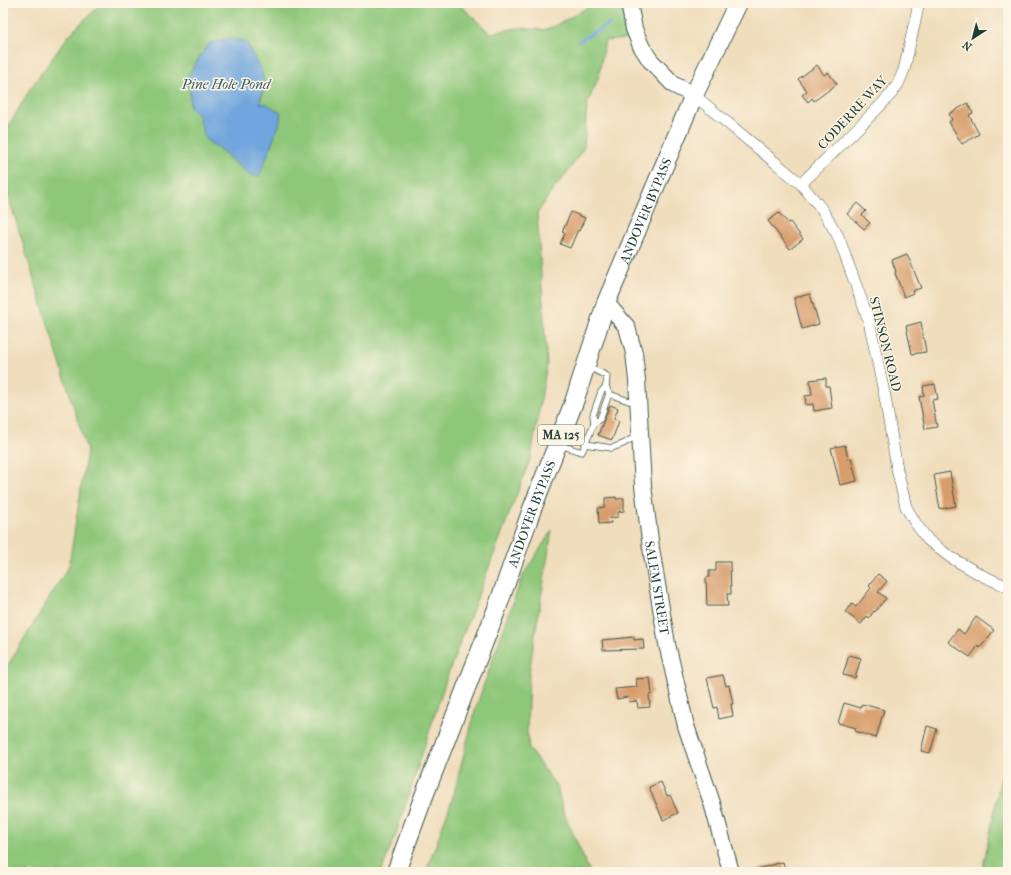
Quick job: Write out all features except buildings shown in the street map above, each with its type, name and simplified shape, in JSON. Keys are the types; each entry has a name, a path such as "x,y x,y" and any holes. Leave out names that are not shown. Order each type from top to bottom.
{"main road":[{"name":"ANDOVER BYPASS","path":"396,872 496,611 532,509 574,402 606,303 694,95 738,3"}],"street":[{"path":"629,3 634,29 641,46 650,60 674,85 694,95"},
{"name":"CODERRE WAY","path":"801,184 878,108 898,84 904,70 919,3"},
{"name":"STINSON ROAD","path":"694,95 801,184 821,208 838,236 869,321 885,397 897,469 906,507 928,540 950,558 983,576 1008,586"},
{"name":"SALEM STREET","path":"606,303 627,327 634,353 639,400 645,502 667,644 686,726 712,803 731,872"}],"lane":[{"path":"557,444 582,452 594,423 600,418 609,394 606,386 607,376 586,366"},
{"path":"594,423 593,415 601,392 606,386"},
{"path":"609,394 629,401 639,400"},
{"path":"585,444 612,448 623,444 640,434"}],"green space":[{"path":"102,3 458,3 490,33 518,28 547,30 596,3 616,3 627,20 627,39 605,41 598,79 587,104 584,147 537,214 547,364 531,457 447,677 396,834 381,872 3,872 3,673 69,566 87,450 3,179 3,136 30,89 69,35","holes":["210,43 255,60 262,73 263,92 260,103 279,125 269,147 237,165 221,150 206,139 198,114 190,108 190,88 186,79"]},
{"path":"552,530 529,673 527,731 529,749 557,787 563,811 590,872 426,872 452,800 476,707 522,577"},
{"path":"1008,743 1008,872 982,872"}],"water":[{"name":"Pine Hole Pond","path":"230,38 246,42 262,73 264,81 260,103 267,104 281,113 279,125 259,177 248,174 221,150 205,139 198,114 190,108 190,88 186,79 210,43"}],"waterway":[{"path":"579,41 609,24"}]}
